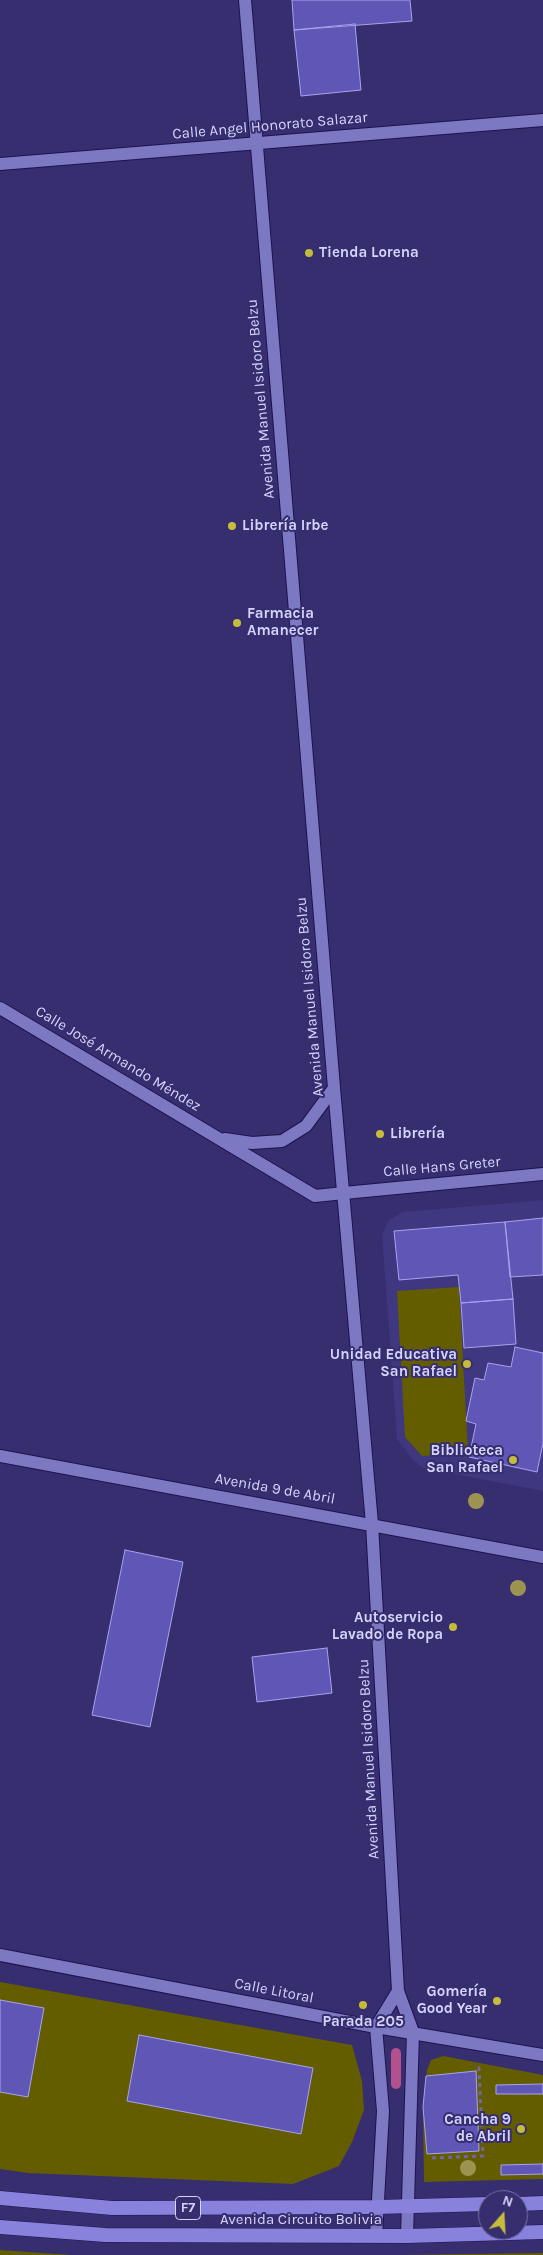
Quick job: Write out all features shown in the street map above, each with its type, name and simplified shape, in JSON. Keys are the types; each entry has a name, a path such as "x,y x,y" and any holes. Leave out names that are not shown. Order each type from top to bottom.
{"highway":[{"name":"Avenida Circuito Bolivia","path":"0,2198 112,2208 377,2207 478,2204"},
{"path":"528,2204 543,2203"},
{"name":"Avenida Circuito Bolivia","path":"0,2227 105,2236 407,2236 543,2232"}],"main road":[{"name":"Avenida Manuel Isidoro Belzu","path":"245,0 334,1088 372,1524 398,1991 413,2032 407,2236"},
{"name":"Calle Angel Honorato Salazar","path":"0,164 543,120"},
{"name":"Calle José Armando Méndez","path":"0,1008 315,1196 344,1193"},
{"name":"Calle José Armando Méndez","path":"219,1138 252,1143 282,1141 306,1126 334,1088"},
{"name":"Calle Hans Greter","path":"344,1193 543,1174"},
{"name":"Avenida 9 de Abril","path":"0,1456 543,1556"},
{"name":"Calle Litoral","path":"0,1955 376,2027 543,2055"},
{"path":"376,2236 383,2111 376,2027 398,1991"}],"path":[{"path":"428,2158 483,2156 479,2068 488,2070"}],"shaded area":[{"name":"Unidad Educativa San Rafael","path":"543,1200 543,1491 423,1468 413,1460 397,1439 382,1235 389,1220 403,1212"},
{"path":"459,1287 468,1453 422,1456 405,1437 397,1291"},
{"path":"0,1982 352,2045 362,2081 364,2110 352,2142 339,2166 293,2184 28,2173 0,2169"},
{"path":"443,2056 543,2075 543,2179 424,2182 423,2107 427,2070 431,2060"},
{"path":"0,2250 72,2255 0,2255"},
{"path":"543,2253 543,2255 401,2255"}],"building":[{"path":"292,0 410,0 412,21 294,30"},
{"path":"355,24 361,90 301,96 294,30"},
{"path":"543,1218 543,1275 510,1277 505,1222"},
{"path":"505,1222 513,1299 461,1303 458,1275 399,1280 394,1231"},
{"path":"513,1299 516,1344 464,1348 461,1303"},
{"path":"515,1347 543,1353 543,1443 537,1472 469,1457 476,1424 466,1421 475,1378 484,1380 488,1363 511,1367"},
{"path":"125,1550 183,1562 150,1727 92,1715"},
{"path":"327,1648 332,1693 257,1702 252,1657"},
{"path":"0,2000 44,2008 28,2097 0,2092"},
{"path":"139,2035 313,2068 301,2134 127,2101"},
{"path":"476,2071 479,2151 427,2154 423,2107 426,2076"},
{"path":"543,2084 543,2094 496,2094 496,2085"},
{"path":"543,2164 543,2174 501,2175 501,2165"}],"waterway":[{"path":"396,2053 396,2084"}],"place":[{"name":"Tienda Lorena","path":"309,253"},
{"name":"Librería Irbe","path":"232,526"},
{"name":"Farmacia Amanecer","path":"237,623"},
{"name":"Librería","path":"380,1134"},
{"name":"Unidad Educativa San Rafael","path":"467,1364"},
{"name":"Biblioteca San Rafael","path":"513,1460"},
{"name":"Autoservicio Lavado de Ropa","path":"453,1627"},
{"name":"Gomería Good Year","path":"497,2001"},
{"name":"Parada 205","path":"363,2005"},
{"name":"Cancha 9 de Abril","path":"521,2129"}]}
